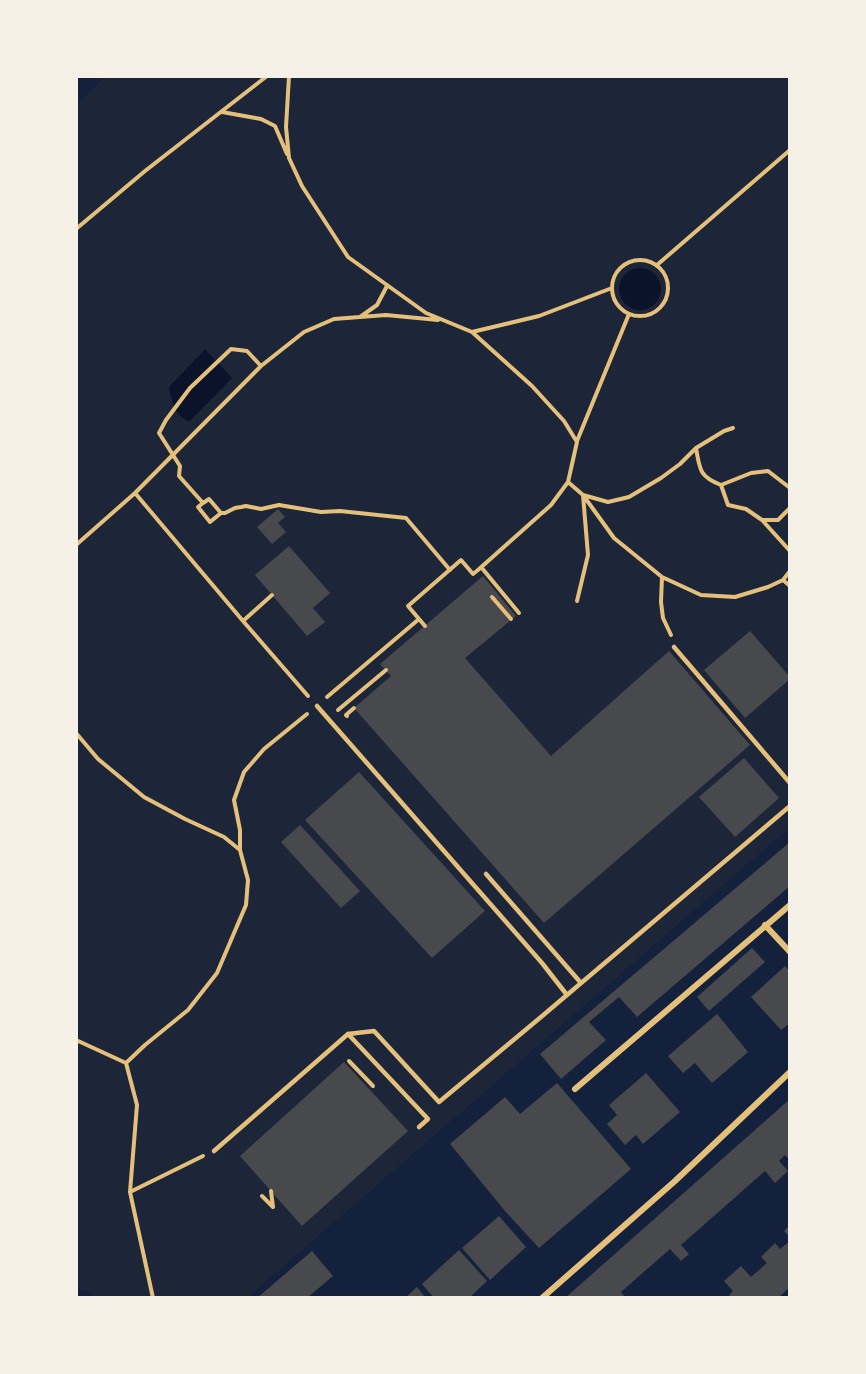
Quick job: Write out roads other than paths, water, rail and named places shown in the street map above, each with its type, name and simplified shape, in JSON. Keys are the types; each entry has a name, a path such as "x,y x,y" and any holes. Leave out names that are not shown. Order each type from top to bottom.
{"street":[{"path":"575,1089 789,905"},
{"path":"765,925 789,952"},
{"path":"542,1298 675,1181 789,1072"}],"lane":[{"path":"674,647 789,783"},
{"path":"317,706 542,963 567,995"},
{"path":"214,1151 348,1034 374,1031 439,1102 789,806"},
{"path":"486,874 581,983"},
{"path":"348,1034 428,1119 419,1127"}]}
